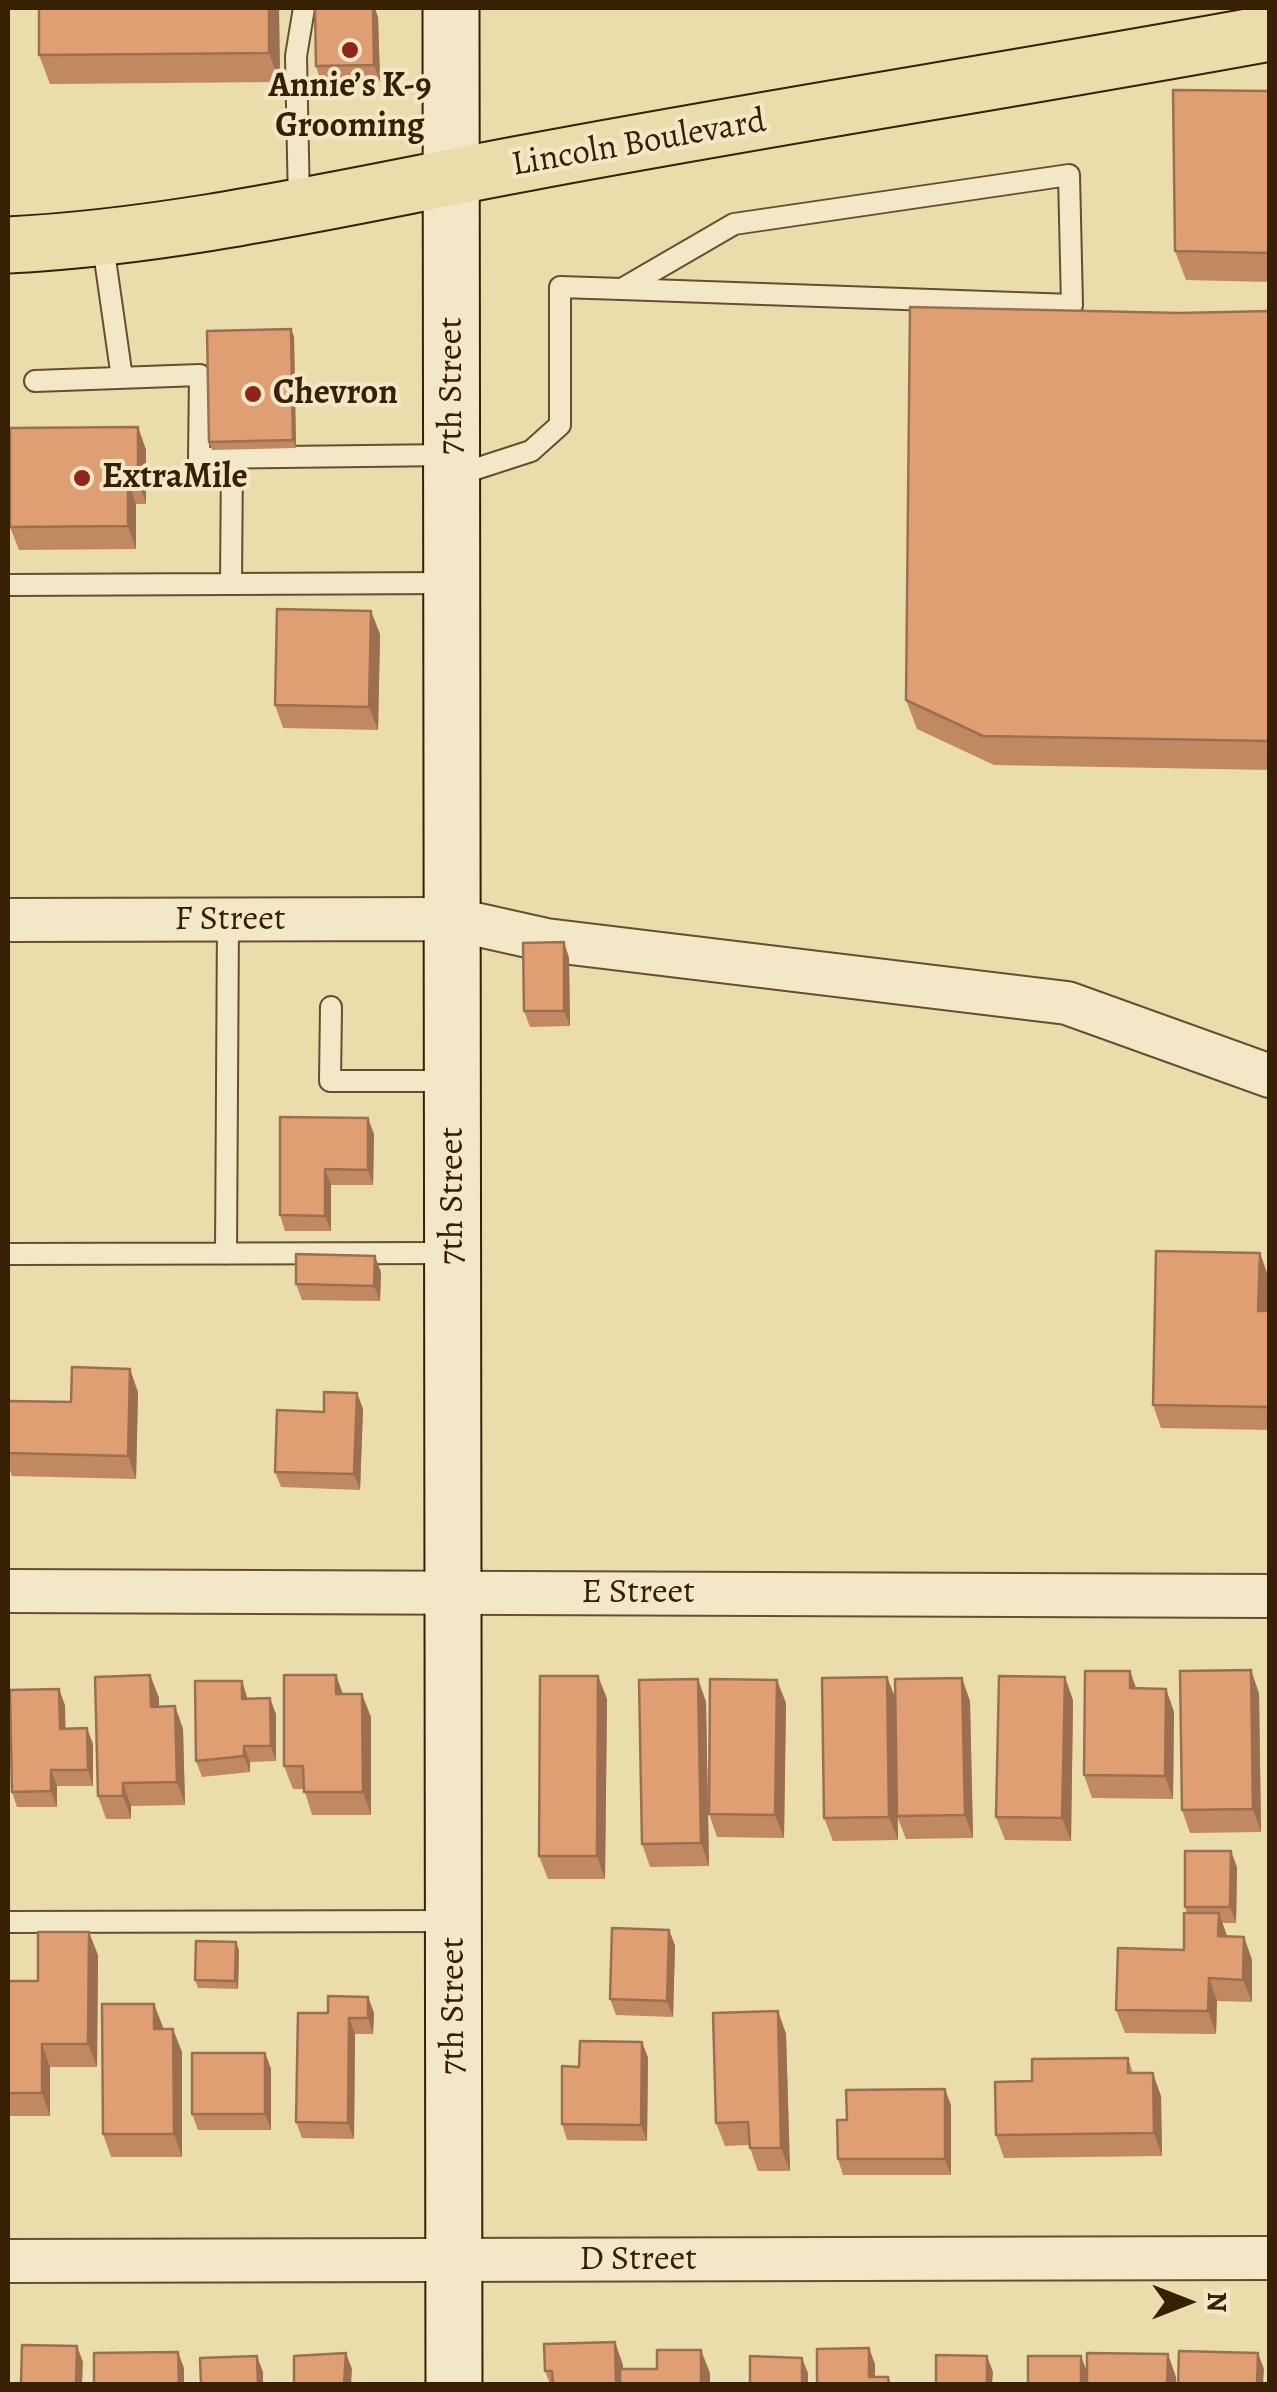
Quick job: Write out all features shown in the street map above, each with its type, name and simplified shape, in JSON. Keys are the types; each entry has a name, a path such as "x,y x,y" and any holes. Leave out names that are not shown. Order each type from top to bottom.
{"main road":[{"name":"Lincoln Boulevard","path":"8,245 102,238 299,206 528,162 1270,33"}],"street":[{"name":"7th Street","path":"452,8 454,2384"},
{"name":"F Street","path":"8,920 452,919 531,938 1067,1003 1270,1076"},
{"name":"E Street","path":"8,1591 1270,1596"},
{"name":"D Street","path":"8,2260 1270,2258"}],"lane":[{"path":"299,206 296,56 304,8"},
{"path":"35,381 200,375 199,458 452,466 531,451 560,426 560,287 1072,305 1069,175 734,224 622,289"},
{"path":"102,238 122,378"},
{"path":"231,584 232,457"},
{"path":"8,584 452,584"},
{"path":"226,1254 228,920"},
{"path":"332,1007 330,1082 452,1082"},
{"path":"8,1254 453,1253"},
{"path":"8,1922 454,1921"}],"building":[{"path":"39,8 269,8 269,53 39,55"},
{"name":"Annie’s K-9 Grooming","path":"315,8 373,8 374,65 316,66"},
{"path":"1173,90 1270,91 1270,253 1175,251"},
{"path":"910,307 1179,313 1270,311 1270,741 983,736 906,700"},
{"name":"Chevron","path":"291,329 293,440 209,442 207,331"},
{"name":"ExtraMile","path":"138,427 138,481 128,481 128,526 10,527 10,428"},
{"path":"277,609 371,611 369,707 275,705"},
{"path":"564,942 564,1011 524,1011 523,943"},
{"path":"280,1117 368,1118 368,1170 325,1169 325,1216 280,1215"},
{"path":"1156,1251 1260,1253 1258,1311 1270,1311 1270,1407 1153,1405"},
{"path":"296,1254 375,1256 374,1286 296,1284"},
{"path":"72,1367 130,1369 128,1456 8,1453 8,1401 71,1402"},
{"path":"324,1392 357,1393 354,1474 275,1472 277,1410 324,1412"},
{"path":"1251,1670 1253,1809 1182,1810 1180,1671"},
{"path":"1085,1671 1130,1671 1130,1688 1166,1689 1165,1776 1084,1775"},
{"path":"150,1675 151,1707 175,1706 177,1782 123,1783 123,1796 98,1796 95,1677"},
{"path":"284,1675 336,1675 336,1694 362,1694 363,1792 304,1792 303,1766 284,1766"},
{"path":"540,1676 598,1676 597,1856 539,1856"},
{"path":"999,1676 1065,1677 1062,1818 996,1817"},
{"path":"887,1677 889,1817 824,1818 822,1678"},
{"path":"962,1678 965,1815 897,1816 895,1679"},
{"path":"698,1679 701,1843 642,1844 639,1680"},
{"path":"710,1679 777,1680 775,1815 709,1814"},
{"path":"195,1681 242,1681 242,1699 270,1698 271,1746 244,1746 244,1756 196,1761"},
{"path":"59,1689 60,1729 87,1728 88,1770 51,1770 51,1791 12,1792 10,1690"},
{"path":"1185,1851 1231,1851 1230,1907 1185,1907"},
{"path":"1184,1913 1219,1913 1218,1936 1244,1937 1243,1980 1209,1978 1208,2011 1116,2010 1118,1948 1184,1950"},
{"path":"612,1928 669,1930 667,2001 610,1999"},
{"path":"38,1932 89,1932 88,2044 42,2044 42,2093 8,2093 8,1981 38,1981"},
{"path":"196,1941 236,1942 235,1981 195,1980"},
{"path":"328,1996 368,1997 368,2018 349,2018 348,2123 296,2122 298,2013 328,2013"},
{"path":"102,2004 154,2004 154,2029 173,2029 174,2134 103,2134"},
{"path":"778,2011 781,2148 750,2148 748,2122 716,2123 713,2013"},
{"path":"580,2041 642,2042 641,2125 562,2124 562,2066 579,2067"},
{"path":"192,2053 265,2053 265,2114 192,2114"},
{"path":"1128,2058 1128,2073 1153,2073 1154,2133 996,2135 995,2082 1032,2081 1032,2059"},
{"path":"945,2089 945,2159 838,2159 837,2120 847,2120 846,2090"},
{"path":"615,2342 616,2384 553,2384 552,2371 545,2371 544,2344"},
{"path":"22,2345 77,2346 76,2384 21,2384"},
{"path":"869,2348 869,2377 888,2377 889,2384 817,2384 817,2349"},
{"path":"657,2350 701,2350 701,2384 620,2384 620,2369 657,2369"},
{"path":"1179,2351 1258,2353 1257,2384 1178,2384"},
{"path":"178,2352 179,2384 94,2384 94,2353"},
{"path":"346,2353 344,2384 294,2384 294,2356"},
{"path":"1087,2353 1168,2354 1167,2384 1087,2384"},
{"path":"936,2355 987,2356 987,2384 936,2384"},
{"path":"257,2356 258,2384 201,2384 200,2358"},
{"path":"750,2356 802,2358 802,2384 750,2384"},
{"path":"1028,2356 1081,2356 1081,2384 1028,2384"}],"place":[{"name":"Annie’s K-9 Grooming","path":"350,50"},
{"name":"Chevron","path":"253,394"},
{"name":"ExtraMile","path":"82,478"}]}
